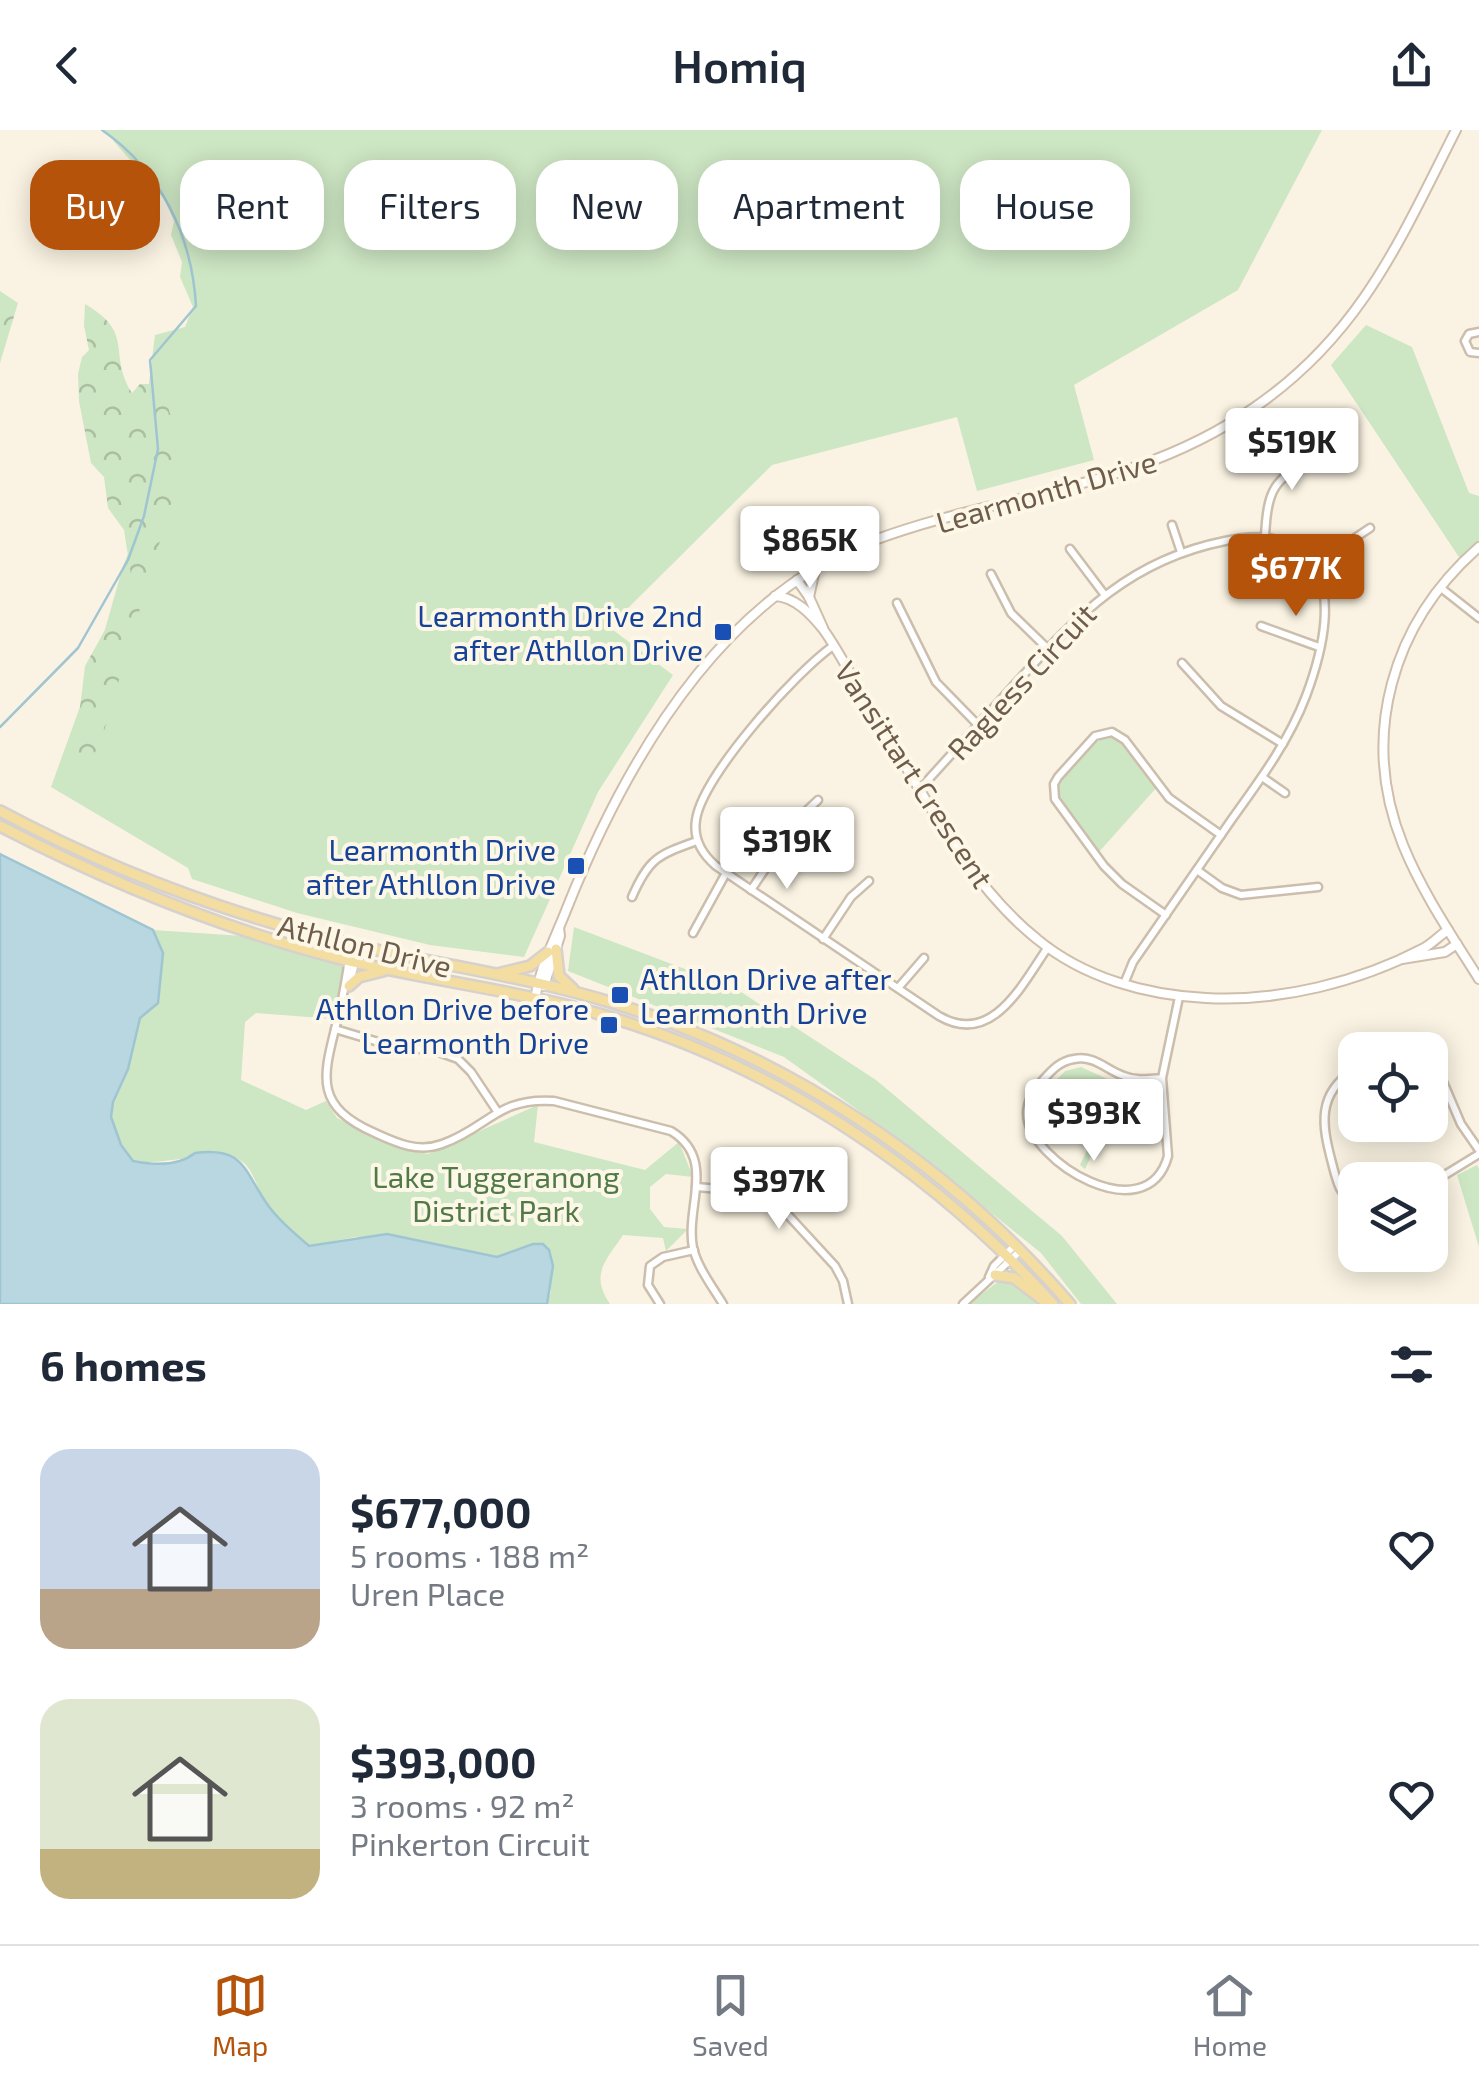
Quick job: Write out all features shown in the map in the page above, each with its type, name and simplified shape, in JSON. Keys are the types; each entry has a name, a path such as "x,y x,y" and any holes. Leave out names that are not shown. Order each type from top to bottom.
{"main road":[{"name":"Athllon Drive","path":"0,812 177,892 356,945 582,994 694,1033 800,1084 875,1130 922,1164 1018,1248 1070,1304"},
{"name":"Athllon Drive","path":"0,826 154,898 226,924 352,961 612,1018 702,1050 778,1087 892,1158 948,1201 1051,1304"},
{"path":"494,975 530,966 552,951 560,979 582,994"},
{"path":"346,991 359,977 371,972 396,971"},
{"path":"992,1276 1014,1278 1051,1304"}],"street":[{"name":"Learmonth Drive","path":"535,1000 559,928 598,836 649,746 710,660 774,596 858,547 899,532 1157,461 1200,441 1256,407 1302,369 1368,296 1395,252 1456,130"},
{"path":"1479,332 1470,334 1466,345 1470,352 1479,353"},
{"path":"1124,984 1133,962 1283,744 1306,696 1319,646 1324,597 1314,565 1293,546 1265,536 1268,500 1275,485 1320,452"},
{"path":"1172,525 1181,552"},
{"path":"1314,565 1370,528"},
{"name":"Ragless Circuit","path":"920,789 1048,648 1104,594 1140,570 1181,552 1230,539 1265,536"},
{"path":"1479,547 1440,587 1416,621 1398,658 1385,713 1382,755 1402,843 1479,979"},
{"path":"1070,550 1104,594"},
{"path":"809,597 815,570"},
{"path":"991,574 1011,613 1048,648"},
{"name":"Vansittart Crescent","path":"797,580 920,789 983,884 1048,948 1100,976 1179,997 1250,998 1292,993 1333,984 1402,959 1448,930"},
{"path":"1440,587 1479,618"},
{"name":"Vansittart Crescent","path":"774,596 795,602 824,631"},
{"path":"898,602 936,682 978,725"},
{"path":"1261,626 1319,646"},
{"path":"833,646 778,695 727,763 697,813 698,841 708,859 952,1022 986,1022 1003,1010 1048,948"},
{"path":"1182,663 1221,706 1283,744"},
{"path":"1166,914 1122,884 1104,866 1054,800 1058,777 1095,736 1112,732 1125,740 1169,798 1221,835"},
{"path":"1262,777 1285,793"},
{"path":"751,890 800,817 818,800"},
{"path":"632,897 647,866 656,858 698,841"},
{"path":"1197,870 1240,895 1318,886"},
{"path":"694,932 726,873"},
{"path":"824,938 851,897 869,881"},
{"name":"Vansittart Crescent","path":"1402,959 1445,952 1457,944"},
{"path":"356,945 326,1064 326,1087 336,1109 356,1125 401,1144 426,1148 444,1144 496,1111 532,1100 554,1100 672,1131 686,1141 694,1154 694,1250 722,1304"},
{"path":"898,988 924,958"},
{"path":"1162,1078 1127,1078 1086,1058 1071,1059 1054,1068 1034,1090 1028,1104 1029,1124 1040,1142 1086,1180 1118,1190 1148,1186 1160,1176 1168,1156 1162,1078 1179,997"},
{"path":"335,1029 395,1047 433,1050 458,1059 472,1072 496,1111"},
{"path":"1338,1085 1322,1120 1338,1188"},
{"path":"1448,1092 1461,1124 1479,1152 1448,1172"},
{"path":"696,1187 755,1192 776,1202 835,1266 848,1304"},
{"path":"963,1304 1018,1248"},
{"path":"660,1304 648,1285 648,1270 663,1257 694,1250"}],"green space":[{"path":"104,130 1322,130 1238,290 1074,385 1094,460 977,491 957,417 772,465 609,627 673,675 598,792 524,957 430,945 297,913 192,879 188,868 51,787 94,668 123,566 150,500 147,399 155,335 185,327 193,307 180,277 182,262 171,235 174,221 160,194 160,160 130,160"},
{"path":"0,291 18,303 0,363"},
{"path":"85,304 101,315 116,335 121,366 132,393 140,384 161,384 172,420 178,480 99,748 72,774 85,666 132,581 124,530 108,508 104,477 91,463 79,401 78,374 82,357 89,350"},
{"path":"1366,325 1412,347 1469,493 1479,496 1479,544 1461,560 1331,365"},
{"path":"1112,735 1157,787 1098,853 1057,794 1078,758"},
{"path":"574,927 735,988 876,1080 1062,1236 1117,1304 1081,1304 1041,1253 915,1151 784,1057 568,971"},
{"name":"Lake Tuggeranong District Park","path":"153,930 243,936 344,964 334,1019 256,1013 245,1022 241,1080 306,1110 326,1101 337,1118 396,1146 428,1154 538,1105 534,1142 645,1170 679,1142 693,1177 666,1174 650,1187 650,1209 664,1227 688,1229 666,1251 663,1238 623,1235 602,1268 601,1284 610,1304 547,1304 551,1291 511,1253 497,1257 402,1237 355,1237 309,1246 269,1208 250,1170 240,1160 209,1156 133,1161 121,1145 111,1117 140,1018 161,971 163,953"},
{"path":"1081,1067 1125,1087 1150,1089 1157,1138 1100,1137 1085,1169 1080,1165 1099,1125 1044,1093 1065,1071"},
{"path":"1477,1165 1479,1169 1479,1247 1457,1175"},
{"path":"1013,1270 1039,1304 969,1304"}],"water":[{"path":"0,854 153,930 163,953 158,1003 140,1018 128,1069 113,1102 111,1117 121,1145 133,1161 166,1163 211,1152 232,1157 246,1170 274,1213 309,1246 387,1234 497,1257 543,1244 553,1266 547,1304 0,1304"}],"waterway":[{"path":"0,727 78,648 128,560 144,516 158,449 150,360 196,306 188,255 170,207 141,165 102,130"}],"place":[{"name":"Learmonth Drive 2nd after Athllon Drive","path":"723,632"},
{"name":"Learmonth Drive after Athllon Drive","path":"576,866"},
{"name":"Athllon Drive after Learmonth Drive","path":"620,995"},
{"name":"Athllon Drive before Learmonth Drive","path":"609,1025"}]}
